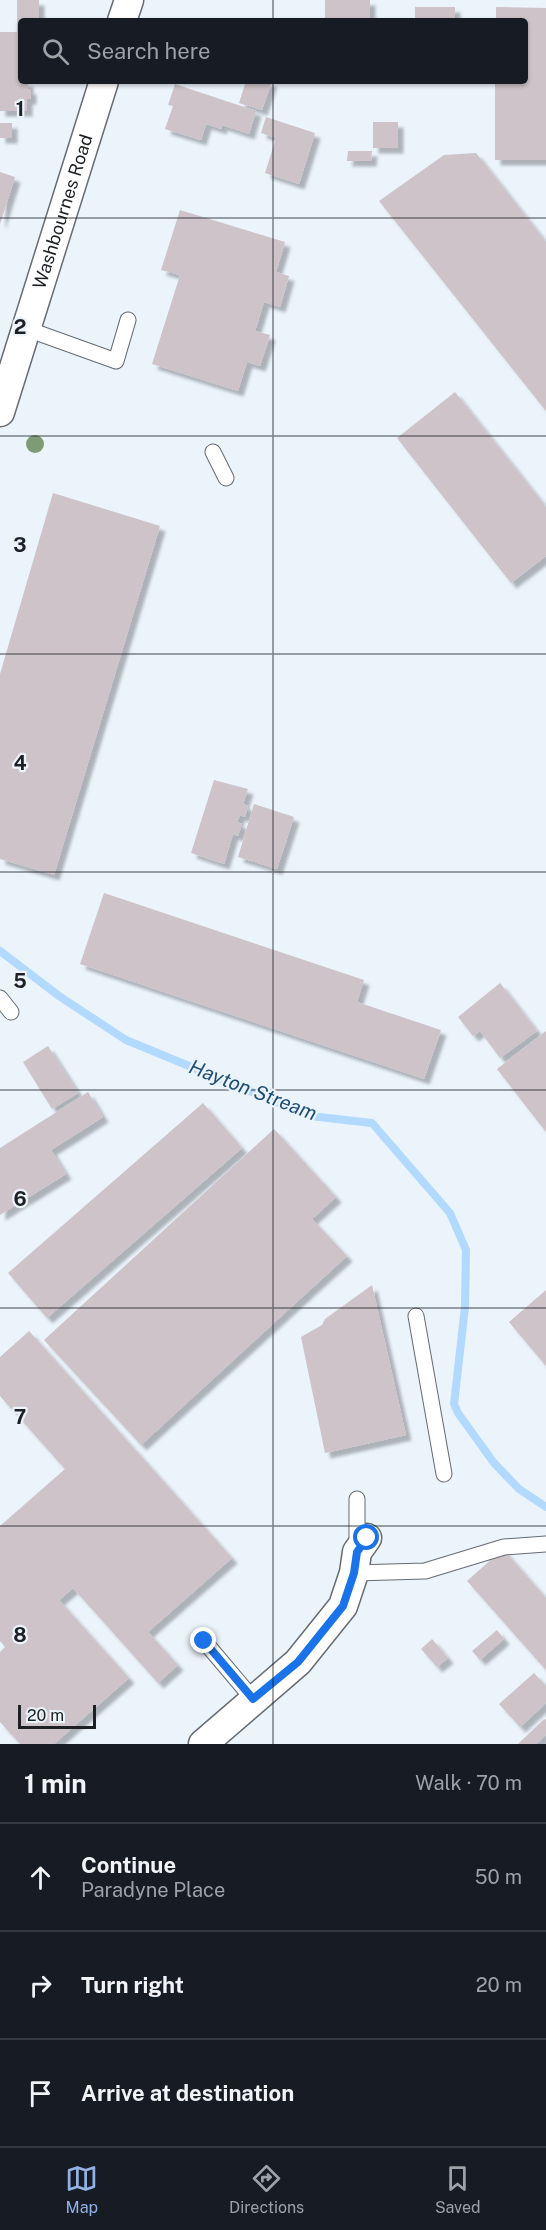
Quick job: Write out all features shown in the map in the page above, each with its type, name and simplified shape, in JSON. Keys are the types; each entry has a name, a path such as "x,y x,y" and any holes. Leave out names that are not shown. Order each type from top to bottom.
{"street":[{"path":"123,18 129,0"},
{"name":"Washbournes Road","path":"0,412 103,84"},
{"path":"203,1744 298,1662 343,1606 359,1554"}],"lane":[{"path":"27,329 116,361 128,320"},
{"path":"213,452 226,478"},
{"path":"0,998 11,1012"},
{"path":"416,1316 444,1474"},
{"path":"357,1499 359,1554 425,1571 504,1547 546,1544"},
{"path":"204,1641 253,1699"}],"building":[{"path":"17,0 39,0 39,18 18,18 18,84 28,84 28,89 31,89 31,99 27,99 27,111 0,111 0,32 17,32"},
{"path":"325,0 370,0 370,18 325,18"},
{"path":"415,7 455,7 455,18 415,18"},
{"path":"496,7 546,8 546,160 495,160 495,84 528,84 528,18 496,18"},
{"path":"175,84 256,111 249,134 222,125 221,129 206,124 201,140 165,129 173,106 168,105"},
{"path":"245,84 271,84 262,110 239,103"},
{"path":"266,117 315,133 299,184 265,173 276,138 261,133"},
{"path":"373,122 398,122 398,148 373,148"},
{"path":"0,123 12,123 12,138 0,138"},
{"path":"348,151 372,151 371,161 347,161"},
{"path":"476,153 546,242 546,411 379,201 444,155"},
{"path":"0,172 15,177 0,224"},
{"path":"180,210 285,242 276,272 289,276 280,307 264,302 255,331 270,335 260,366 247,362 238,391 152,364 180,275 161,270"},
{"path":"455,392 546,507 546,556 511,583 397,438"},
{"path":"53,493 160,526 54,875 0,859 0,674"},
{"path":"214,780 248,789 243,804 248,806 245,817 240,815 237,822 242,824 238,836 233,834 224,864 191,853"},
{"path":"254,804 294,817 277,869 238,857"},
{"path":"104,893 364,980 357,1002 441,1030 424,1079 80,964"},
{"path":"500,983 537,1031 500,1058 480,1031 473,1036 458,1017"},
{"path":"546,1031 546,1132 497,1069"},
{"path":"48,1046 78,1093 52,1109 23,1062"},
{"path":"88,1092 103,1117 51,1150 66,1174 0,1215 0,1148"},
{"path":"203,1103 242,1148 47,1318 8,1273"},
{"path":"274,1129 336,1197 312,1219 347,1256 141,1445 44,1340"},
{"path":"372,1285 406,1435 325,1453 301,1337 322,1325 325,1319"},
{"path":"546,1290 546,1366 509,1322"},
{"path":"29,1331 232,1558 148,1632 178,1665 158,1683 73,1588 59,1600 129,1678 54,1744 20,1744 0,1722 0,1652 5,1647 0,1641 0,1526 65,1469 0,1396 0,1357"},
{"path":"503,1549 546,1598 546,1670 467,1581"},
{"path":"497,1630 504,1639 480,1660 472,1651"},
{"path":"432,1639 448,1658 437,1667 421,1649"},
{"path":"534,1673 546,1686 546,1703 520,1727 499,1704"},
{"path":"546,1719 546,1735 536,1744 518,1744 543,1720"}],"waterway":[{"name":"Hayton Stream","path":"0,951 59,996 126,1040 310,1116 372,1123 450,1213 466,1250 465,1307 454,1404 458,1413 494,1463 519,1489 546,1507"}],"route":[{"path":"204,1641 253,1699 298,1662 343,1606 354,1573 357,1552 367,1538"}]}
